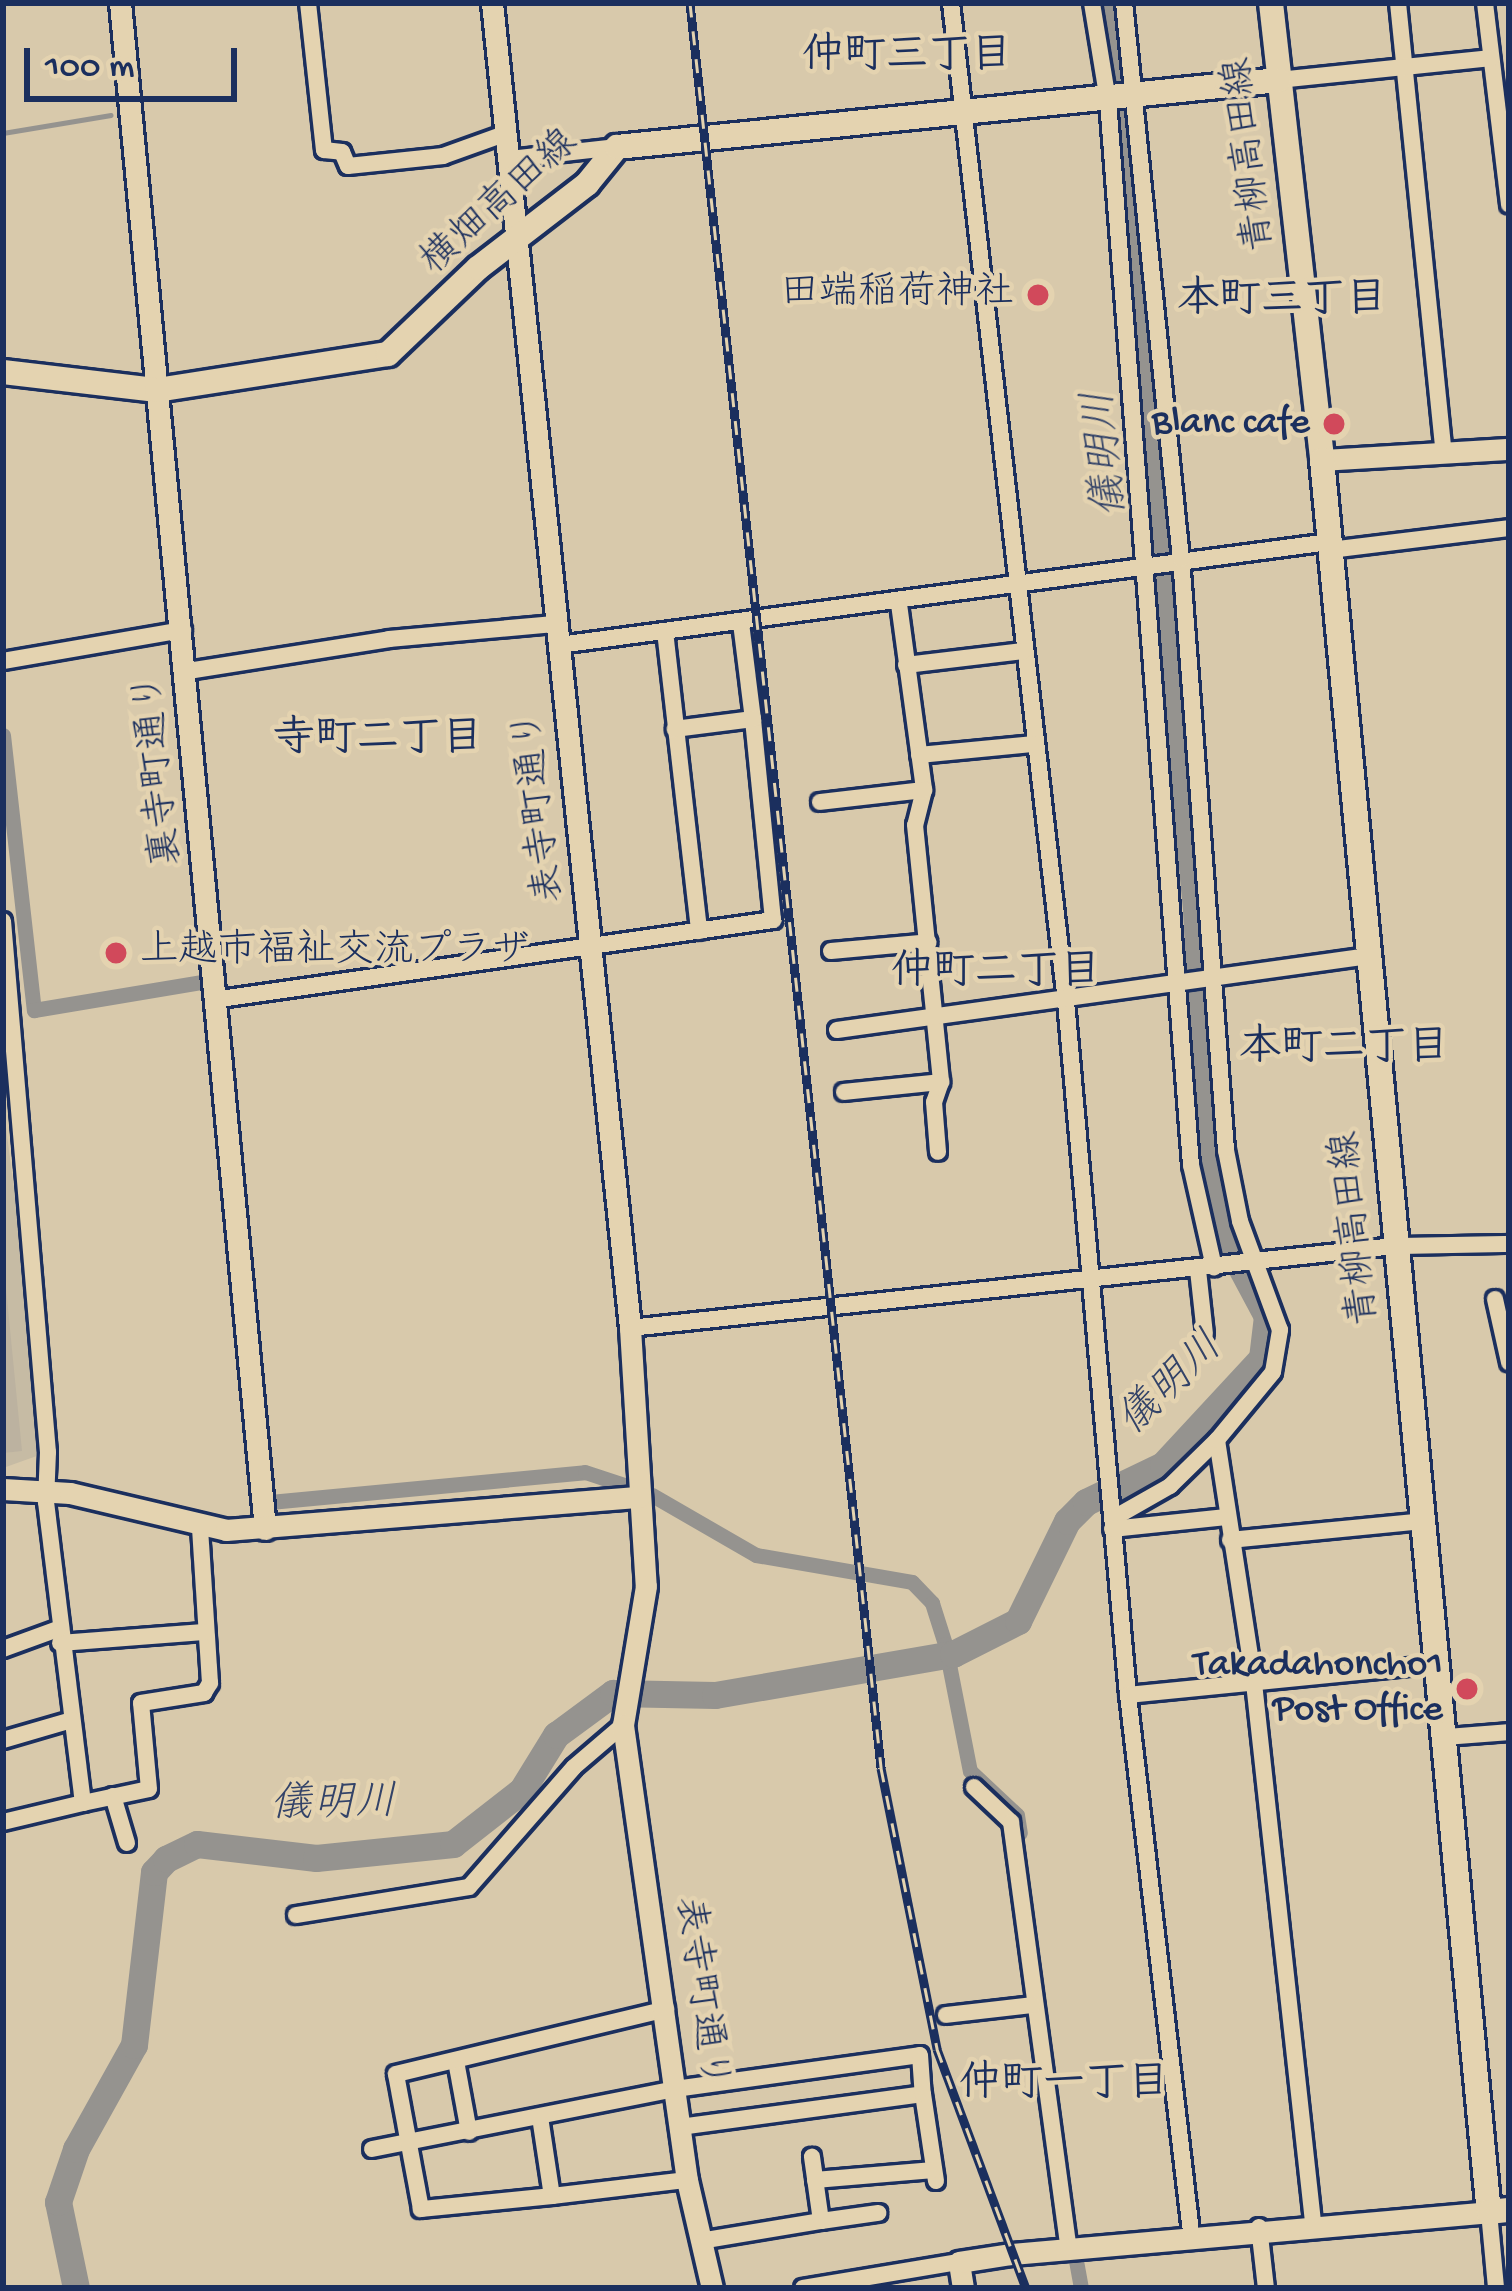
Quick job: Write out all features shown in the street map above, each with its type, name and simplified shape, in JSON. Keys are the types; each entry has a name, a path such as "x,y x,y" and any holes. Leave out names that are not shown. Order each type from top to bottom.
{"main road":[{"name":"青柳高田線","path":"1271,3 1322,460 1438,1664 1499,2211"},
{"name":"横畑高田線","path":"3,372 157,390 388,354 478,268 516,245 617,147 1279,80"}],"street":[{"name":"裏寺町通り","path":"120,3 220,999 265,1529"},
{"path":"308,3 324,150 342,152 348,166 443,156 507,133"},
{"name":"表寺町通り","path":"492,3 556,635 595,946 630,1328 646,1586 626,1716 687,2180 712,2288"},
{"path":"951,3 1013,586 1066,1002 1128,1695 1191,2233"},
{"path":"1092,3 1118,99 1181,559 1226,1150 1240,1222 1280,1330 1273,1372 1217,1440 1170,1486 1112,1524"},
{"path":"1124,3 1118,99 1143,568 1192,1166 1211,1268 1205,1334"},
{"path":"1398,3 1444,453"},
{"path":"1485,3 1509,205"},
{"path":"1279,80 1492,58"},
{"path":"509,159 617,147"},
{"path":"1322,460 1509,449"},
{"path":"188,671 389,639 665,631 741,623 899,604 1181,559 1509,528"},
{"path":"899,604 924,790 915,825 941,1082 934,1102 938,1152"},
{"path":"220,999 490,955 595,946 773,920 741,623"},
{"path":"3,661 183,630"},
{"path":"665,631 699,931"},
{"path":"906,665 1023,650"},
{"path":"675,729 753,718"},
{"path":"919,755 1034,744"},
{"path":"820,802 924,790"},
{"path":"3,921 59,1636 83,1803"},
{"path":"831,951 929,942"},
{"path":"837,1030 936,1021 1369,956"},
{"path":"844,1092 941,1082"},
{"path":"630,1328 1395,1246 1509,1244"},
{"path":"1495,1299 1509,1362"},
{"path":"1217,1440 1254,1683 1313,2222"},
{"path":"3,1489 48,1490 200,1529 265,1529 640,1497"},
{"path":"1112,1524 1226,1517"},
{"path":"1230,1540 1425,1521"},
{"path":"3,1822 149,1789 141,1703 204,1693 210,1683 200,1529"},
{"path":"3,1649 59,1636 204,1632"},
{"path":"1128,1695 1438,1664"},
{"path":"296,1915 470,1887 574,1767 626,1716"},
{"path":"3,1741 72,1720"},
{"path":"1446,1737 1509,1732"},
{"path":"974,1786 1011,1822 1068,2246"},
{"path":"113,1796 128,1843"},
{"path":"946,2014 1032,2005"},
{"path":"665,2009 396,2074 422,2209 687,2180"},
{"path":"372,2149 411,2146 675,2089 920,2055 935,2175 815,2180"},
{"path":"456,2061 469,2132"},
{"path":"680,2127 923,2094"},
{"path":"540,2117 552,2196"},
{"path":"812,2157 821,2221"},
{"path":"803,2288 1068,2246 1313,2222 1499,2211 1496,2288"},
{"path":"700,2241 878,2213"},
{"path":"1259,2227 1266,2288"},
{"path":"959,2262 963,2288"}],"shaded area":[{"path":"3,1104 48,1452 3,1468"},
{"path":"3,1258 22,1451 3,1453"}],"waterway":[{"name":"儀明川","path":"76,2288 58,2202 76,2149 134,2045 154,1872 166,1859 197,1844 316,1858 453,1844 522,1790 556,1735 613,1693 715,1695 953,1654 1018,1621 1067,1521 1086,1502 1163,1465 1262,1358 1267,1316 1223,1234 1208,1147 1196,909 1108,3"},
{"path":"3,133 111,115"},
{"path":"3,735 34,1010 201,982"},
{"path":"270,1502 585,1472 627,1486"},
{"path":"652,1495 756,1555 912,1582 932,1603 945,1644 970,1771 1017,1815 1020,1833"},
{"path":"1073,2244 1081,2288"}],"railway":[{"path":"690,3 881,1768 937,2049 1026,2288"}],"place":[{"name":"田端稲荷神社","path":"1038,295"},
{"name":"Blanc cafe","path":"1334,424"},
{"name":"上越市福祉交流プラザ","path":"116,953"},
{"name":"Takadahoncho1 Post Office","path":"1467,1689"}],"district":[{"name":"仲町三丁目","path":"907,59"},
{"name":"本町三丁目","path":"1282,303"},
{"name":"寺町二丁目","path":"378,742"},
{"name":"仲町二丁目","path":"996,975"},
{"name":"本町二丁目","path":"1344,1051"},
{"name":"仲町一丁目","path":"1064,2087"}]}
